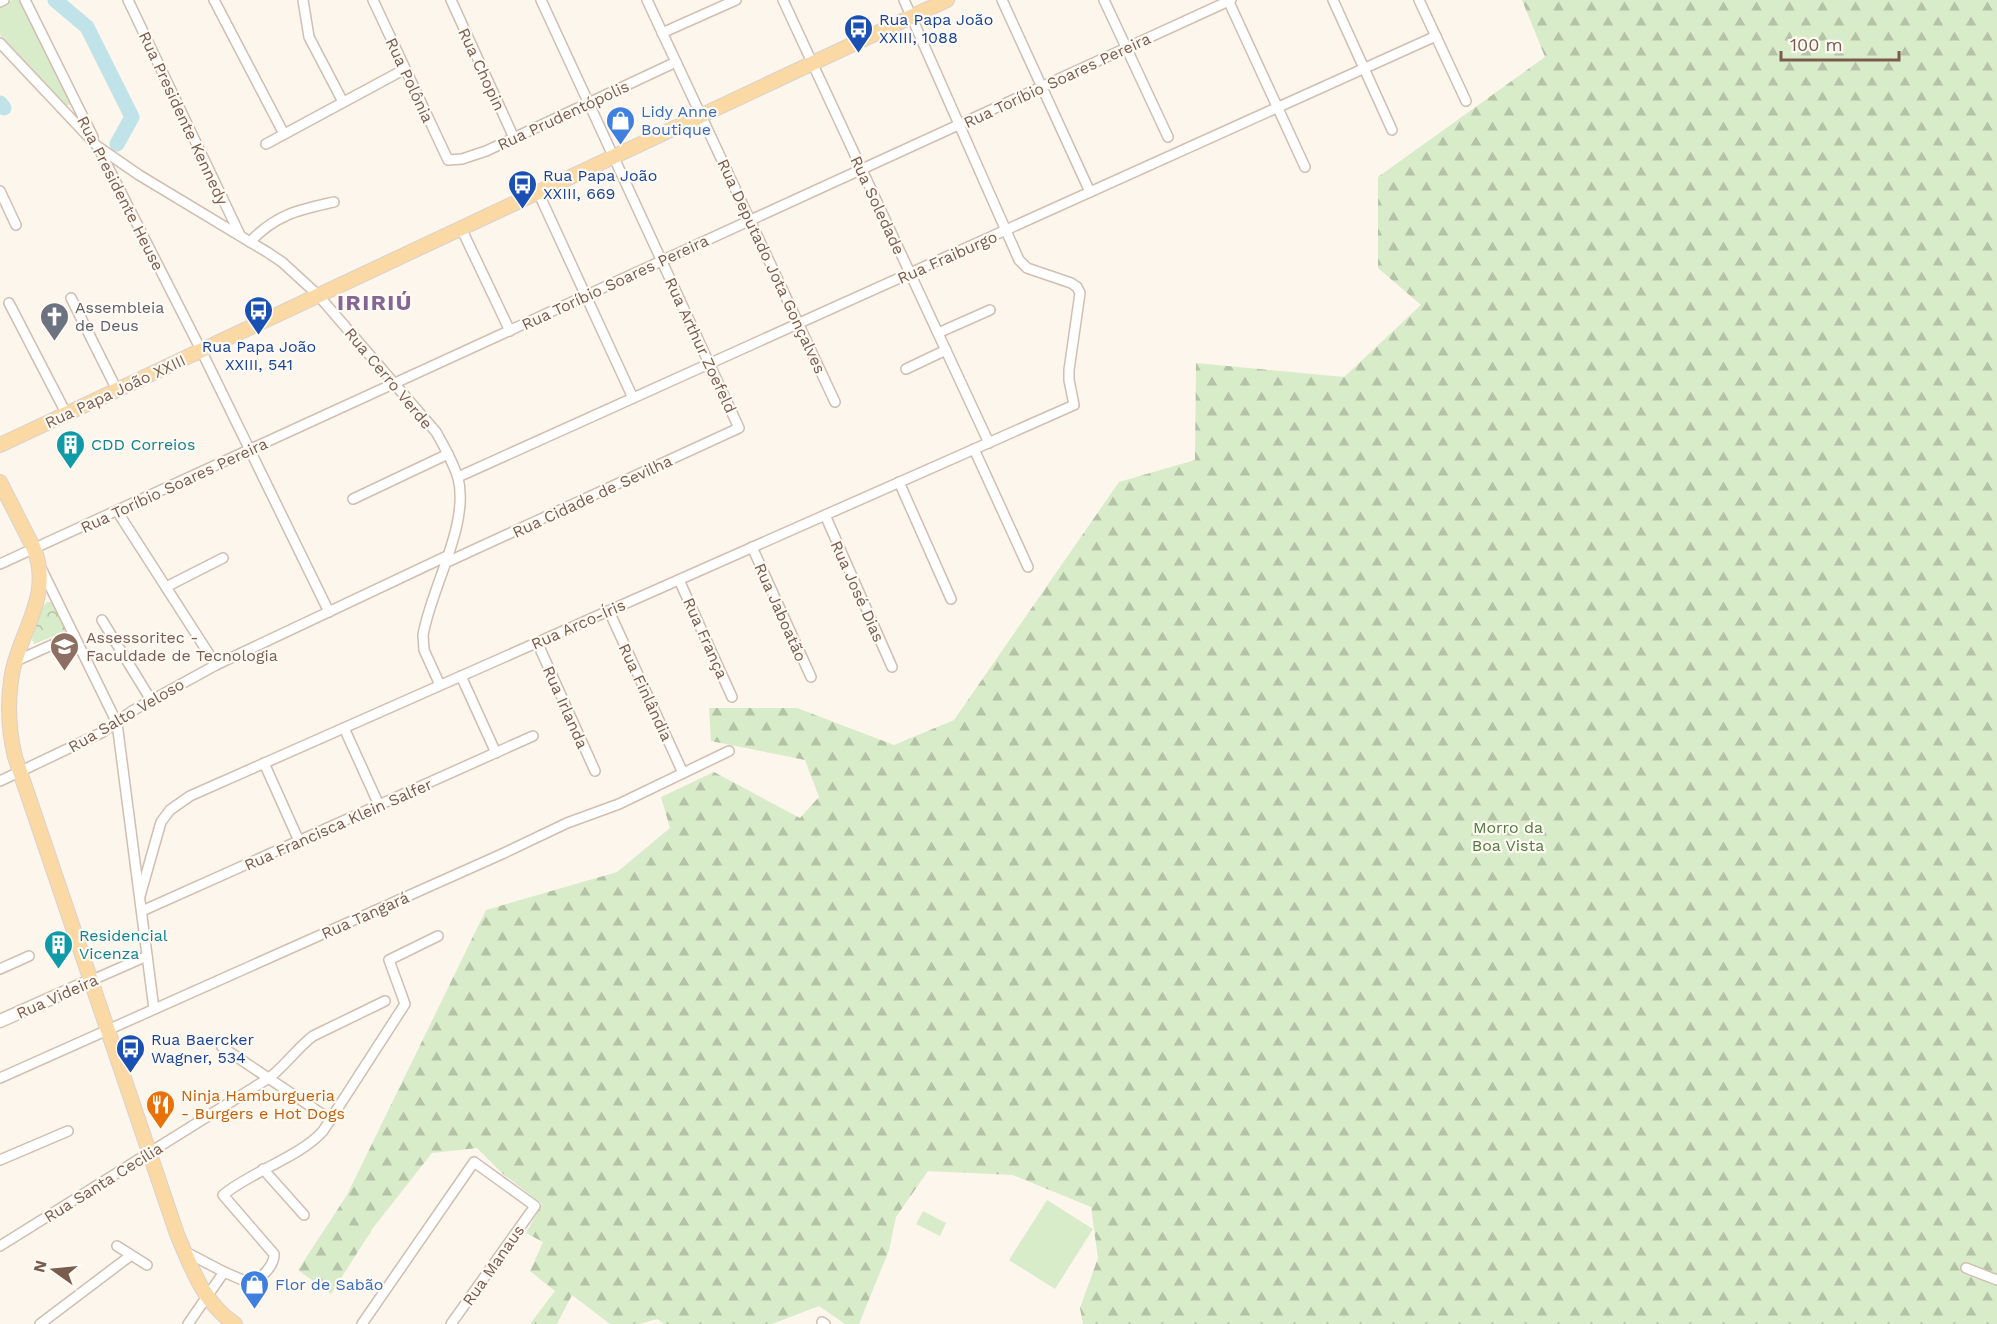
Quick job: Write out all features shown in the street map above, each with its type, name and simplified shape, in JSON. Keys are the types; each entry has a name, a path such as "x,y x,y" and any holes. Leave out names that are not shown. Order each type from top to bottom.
{"main road":[{"name":"Rua Papa João XXIII","path":"0,445 946,0"},
{"path":"0,482 34,549 41,568 40,589 16,661 9,697 11,743 19,773 184,1251 207,1297 218,1312 235,1324"},
{"name":"Rua Videira","path":"0,1021 90,981"}],"street":[{"name":"Rua Presidente Heuse","path":"25,0 201,350 329,612"},
{"name":"Rua Presidente Kennedy","path":"128,0 240,236"},
{"path":"214,0 284,134"},
{"path":"303,0 309,37 343,102"},
{"name":"Rua Polônia","path":"373,0 448,160"},
{"name":"Rua Chopin","path":"451,0 514,138"},
{"name":"Rua Arthur Zoefeld","path":"541,0 739,428"},
{"name":"Rua Deputado Jota Gonçalves","path":"647,0 835,402"},
{"path":"662,33 736,0"},
{"name":"Rua Soledade","path":"783,0 989,443"},
{"path":"904,0 1005,230"},
{"path":"1002,0 1089,192"},
{"path":"1104,0 1168,136"},
{"path":"1229,0 1305,167"},
{"name":"Rua Toríbio Soares Pereira","path":"0,564 1229,0"},
{"path":"1332,0 1392,130"},
{"path":"1419,0 1466,101"},
{"name":"Rua Fraiburgo","path":"458,477 1436,36"},
{"name":"Rua Cerro Verde","path":"0,43 97,146 139,175 282,262 318,295 428,421 448,454 458,477 460,499 446,560 423,634 424,650 440,685"},
{"name":"Rua Prudentópolis","path":"448,160 474,155 514,138 676,62"},
{"path":"266,144 405,69"},
{"path":"0,191 16,225"},
{"path":"538,192 633,398"},
{"path":"250,242 261,230 284,215 334,202"},
{"path":"461,228 510,331"},
{"name":"Rua Arco-Íris","path":"140,896 158,830 165,815 190,796 1074,405 1069,370 1080,293 1071,283 1027,268 1019,260 1005,230"},
{"path":"71,298 117,390"},
{"path":"9,303 66,413"},
{"path":"938,333 990,310"},
{"path":"906,369 946,350"},
{"name":"Rua Cidade de Sevilha","path":"446,560 739,428"},
{"path":"974,449 1028,567"},
{"path":"353,499 448,454"},
{"path":"899,482 951,599"},
{"path":"117,511 216,665"},
{"name":"Rua José Dias","path":"825,515 892,667"},
{"name":"Rua Jaboatão","path":"752,547 811,677"},
{"path":"166,587 223,558"},
{"name":"Rua Salto Veloso","path":"0,781 103,732 132,711 216,665 446,560"},
{"path":"41,568 117,723 154,1009"},
{"name":"Rua França","path":"679,580 732,697"},
{"name":"Rua Finlândia","path":"609,610 683,773"},
{"path":"102,620 151,700"},
{"path":"16,661 74,635"},
{"name":"Rua Irlanda","path":"537,642 595,771"},
{"path":"461,676 496,753"},
{"path":"344,728 379,805"},
{"name":"Rua Francisca Klein Salfer","path":"142,911 533,736"},
{"name":"Rua Tangará","path":"0,1078 567,823 619,804 729,751"},
{"path":"264,763 299,841"},
{"path":"184,1251 252,1284 272,1263 275,1258 274,1254 223,1195 240,1181 310,1143 331,1120 405,1004 389,960 438,936"},
{"path":"0,969 29,956"},
{"name":"Rua Videira","path":"90,981 147,956"},
{"name":"Rua Santa Cecília","path":"0,1246 269,1078 282,1068 304,1042 313,1036 386,1001"},
{"path":"222,1047 331,1120"},
{"path":"0,1160 68,1131"},
{"name":"Rua Manaus","path":"362,1324 474,1162 487,1169 535,1206 451,1324"},
{"path":"263,1169 304,1215"},
{"path":"117,1246 147,1265"},
{"path":"40,1324 130,1256"},
{"path":"1966,1268 1997,1280"},
{"path":"188,1324 224,1272"}],"green space":[{"path":"12,0 23,0 71,105 65,105 0,35 0,6"},
{"name":"Morro da Boa Vista","path":"1522,0 1997,0 1997,1324 1083,1324 1080,1308 1098,1258 1091,1207 1013,1175 928,1171 896,1217 889,1250 859,1324 845,1324 819,1306 772,1324 664,1324 657,1319 640,1324 610,1324 572,1295 557,1324 530,1324 555,1291 530,1271 543,1242 526,1233 542,1204 503,1174 477,1148 432,1153 373,1228 331,1294 298,1270 347,1195 486,910 617,872 670,828 661,797 714,772 800,818 819,797 805,760 711,741 709,708 797,708 894,745 954,720 1119,482 1195,460 1196,363 1344,377 1421,305 1378,268 1378,177 1545,57"},
{"path":"47,602 54,602 69,630 34,644 32,639 42,607"},
{"path":"1047,1200 1093,1229 1055,1289 1009,1260"},
{"path":"923,1211 946,1223 940,1236 916,1224"}],"waterway":[{"path":"55,0 87,27 132,117 117,144"},
{"path":"0,103 4,108"}],"place":[{"name":"Rua Papa João XXIII, 1088","path":"858,54"},
{"name":"Lidy Anne Boutique","path":"620,146"},
{"name":"Rua Papa João XXIII, 669","path":"522,210"},
{"name":"Rua Papa João XXIII, 541","path":"259,336"},
{"name":"Assembleia de Deus","path":"54,342"},
{"name":"CDD Correios","path":"70,470"},
{"name":"Assessoritec - Faculdade de Tecnologia","path":"65,672"},
{"name":"Residencial Vicenza","path":"58,970"},
{"name":"Rua Baercker Wagner, 534","path":"130,1074"},
{"name":"Ninja Hamburgueria - Burgers e Hot Dogs","path":"160,1130"},
{"name":"Flor de Sabão","path":"254,1310"}],"district":[{"name":"IRIRIÚ","path":"375,302"}]}
